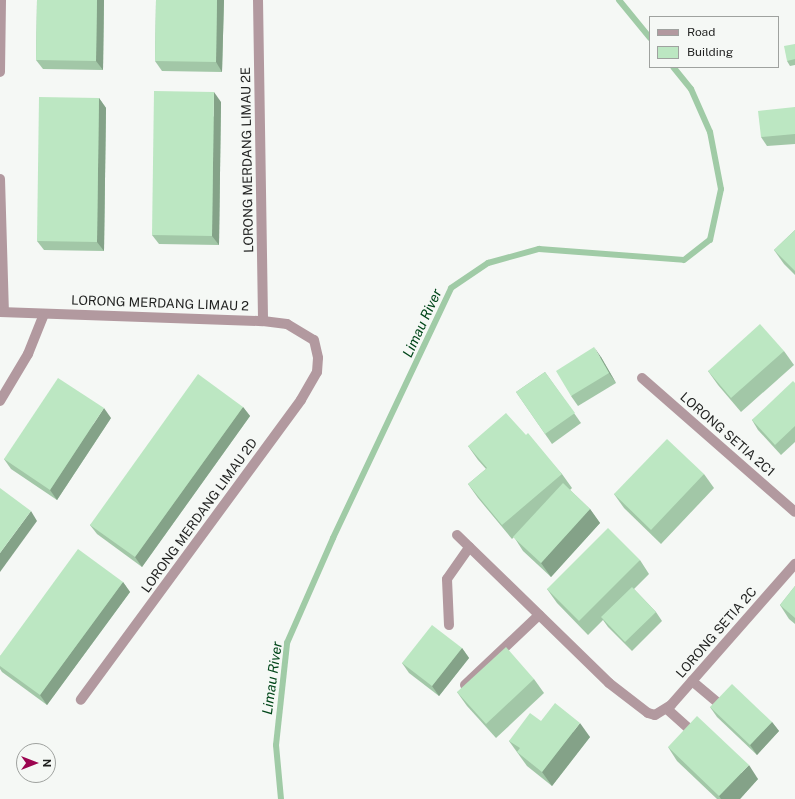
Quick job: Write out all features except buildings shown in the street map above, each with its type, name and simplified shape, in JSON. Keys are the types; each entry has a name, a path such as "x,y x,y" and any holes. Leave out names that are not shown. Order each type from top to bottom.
{"street":[{"path":"0,72 2,0"},
{"name":"LORONG MERDANG LIMAU 2E","path":"258,0 263,320"},
{"path":"0,178 2,312"},
{"name":"LORONG MERDANG LIMAU 2","path":"2,312 263,320 287,324 314,340"},
{"path":"0,401 28,354 44,314"},
{"name":"LORONG MERDANG LIMAU 2D","path":"82,700 301,400 317,372 318,358 314,340"},
{"name":"LORONG SETIA 2C1","path":"642,378 795,512"},
{"path":"457,535 539,615 465,684"},
{"path":"449,625 447,579 469,547"},
{"name":"LORONG SETIA 2C","path":"539,615 609,683 648,713 655,715 667,709 795,564"},
{"path":"692,681 716,702"},
{"path":"667,709 694,733"}],"waterway":[{"name":"Limau River","path":"619,0 649,37"},
{"name":"Limau River","path":"281,799 276,745 287,643 333,538 451,288 488,263 539,249 684,260 710,240 721,189 710,132 691,89 674,68"}]}
